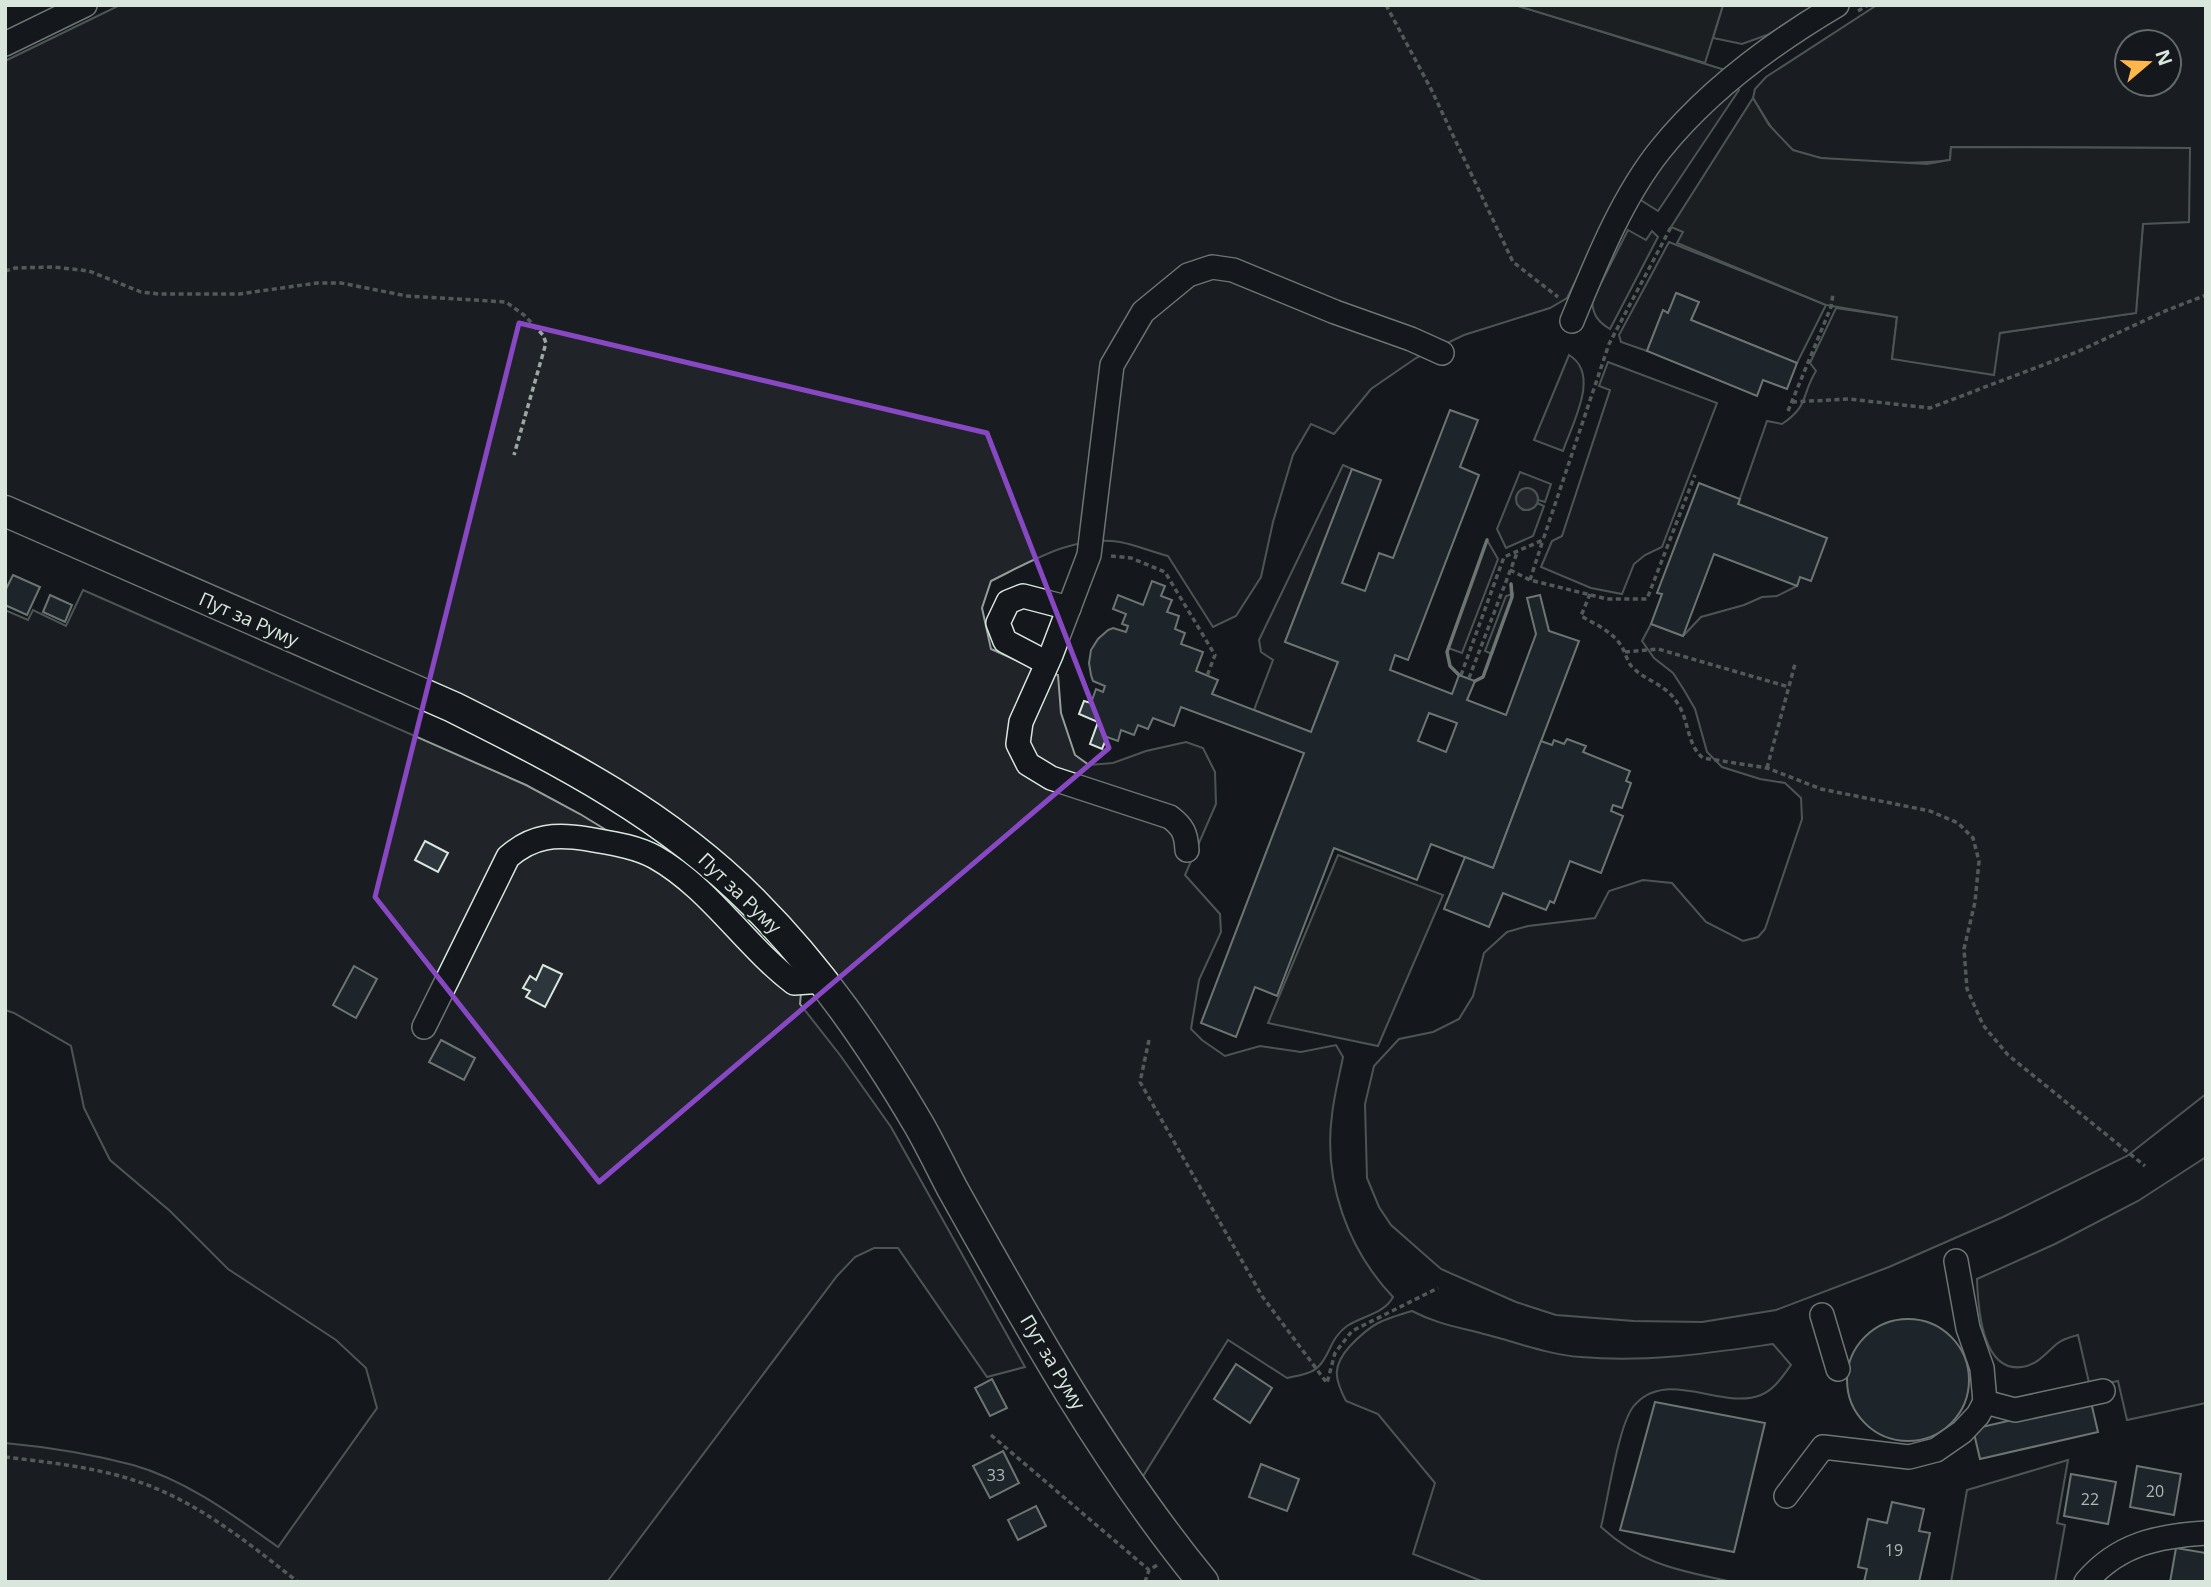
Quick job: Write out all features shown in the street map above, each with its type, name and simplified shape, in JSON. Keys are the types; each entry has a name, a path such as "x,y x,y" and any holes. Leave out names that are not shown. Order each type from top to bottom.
{"main road":[{"name":"Пут за Руму","path":"5,511 453,707 571,767 646,812 712,863 768,918 824,981 854,1023 919,1126 1046,1352 1107,1452 1203,1582"}],"street":[{"path":"5,44 85,5"},
{"path":"1574,316 1620,216 1659,152 1691,116 1738,72 1837,5"},
{"path":"1187,850 1186,835 1181,826 1170,817 1051,778 1028,764 1018,744 1021,722 1089,555 1112,365 1143,312 1188,275 1212,268 1233,270 1442,353"},
{"path":"1047,663 1005,641 998,623 1007,602 1023,596 1069,608"},
{"path":"424,1027 508,857 522,844 548,837 574,837 616,844 656,858 704,895 794,983 824,981"},
{"path":"1786,1496 1823,1447 1909,1457 1936,1450 1962,1432 1978,1415 1985,1402 1982,1368 1968,1328 1956,1261"},
{"path":"1822,1315 1838,1368"},
{"path":"1985,1402 2015,1410 2103,1391"},
{"path":"2085,1582 2113,1556 2133,1546 2177,1535 2206,1533"}],"path":[{"path":"1385,5 1432,89 1513,262 1574,316"},
{"path":"1530,580 1609,344 1671,227"},
{"path":"5,271 15,268 54,267 89,271 141,292 159,294 239,294 317,283 341,284 407,296 506,302 524,315 543,335 546,343 514,455"},
{"path":"1788,411 1833,294"},
{"path":"1792,402 1849,399 1930,408 2077,352 2206,295"},
{"path":"1510,570 1530,580 1590,594 1624,601 1647,599 1695,475"},
{"path":"1461,675 1504,557 1543,540"},
{"path":"1469,678 1517,551"},
{"path":"1089,555 1131,558 1165,572 1215,655 1207,676"},
{"path":"1590,594 1581,615 1608,632 1635,669 1658,682 1675,698 1698,754 1703,758 1767,768 1821,789 1930,811 1958,823 1973,838 1979,861 1975,902 1964,949 1967,989 1983,1025 2008,1055 2145,1166"},
{"path":"1625,652 1658,649 1789,687"},
{"path":"1767,768 1795,664"},
{"path":"1149,1040 1140,1082 1262,1296 1327,1383 1335,1353 1352,1331 1438,1288"},
{"path":"991,1435 1150,1570"},
{"path":"5,1457 54,1463 133,1480 228,1527 298,1582"}],"highlighted area":[{"path":"519,323 987,433 1109,748 599,1182 375,897"}],"shaded area":[{"path":"120,5 1515,5 1725,70 1687,103 1616,201 1567,298 1550,308 1464,335 1416,358 1371,389 1334,434 1311,424 1293,455 1273,522 1261,577 1236,616 1213,627 1168,556 1126,543 1103,541 1086,542 1053,551 991,581 982,608 991,649 1031,667 1058,675 1061,713 1075,755 1089,765 1113,763 1146,751 1186,742 1203,748 1215,772 1216,804 1185,875 1220,914 1221,932 1199,980 1191,1029 1225,1056 1260,1046 1301,1052 1336,1045 1343,1057 1330,1140 1335,1189 1342,1213 1363,1258 1393,1297 1389,1303 1341,1331 1318,1367 1287,1378 1228,1340 1140,1481 1028,1299 928,1116 882,1040 831,967 782,912 729,860 5,499 5,61"},
{"path":"1515,5 1723,5 1705,63"},
{"path":"1723,5 1818,5 1767,35 1742,44 1713,38"},
{"path":"1877,5 2206,5 2206,1094 2127,1156 2003,1217 1889,1267 1776,1310 1702,1322 1634,1321 1556,1315 1516,1302 1441,1269 1391,1225 1379,1207 1367,1178 1365,1104 1374,1066 1399,1039 1433,1032 1459,1019 1473,996 1484,953 1507,932 1528,926 1595,918 1609,891 1643,880 1672,883 1706,922 1743,941 1758,937 1765,929 1802,819 1801,798 1785,783 1760,779 1722,767 1707,752 1695,709 1684,690 1673,673 1654,658 1642,641 1651,624 1683,636 1701,617 1762,597 1777,596 1797,586 1800,577 1827,538 1738,504 1767,421 1782,424 1801,405 1816,371 1810,363 1836,308 1897,317 1892,359 1999,333 2136,313 2143,223 2189,222 2189,148 1951,147 1950,160 1936,162 1846,161 1805,155 1787,146 1753,98 1755,89 1766,77"},
{"path":"1734,85 1739,90 1658,211 1639,199 1657,168"},
{"path":"1753,98 1769,125 1793,150 1821,158 1927,164 1950,160 1951,147 2190,148 2189,222 2143,224 2136,313 2000,333 1994,375 1892,359 1897,317 1826,305 1677,243 1683,232 1671,227"},
{"path":"1628,230 1646,240 1652,231 1658,237 1610,329 1597,318 1592,301"},
{"path":"1669,242 1826,305 1797,363 1691,320 1698,302 1677,293 1668,313 1663,311 1647,351 1621,342 1619,335"},
{"path":"1569,355 1578,363 1583,374 1584,387 1563,451 1534,440"},
{"path":"1608,362 1717,403 1662,547 1634,564 1622,594 1591,588 1541,567 1552,541 1562,536 1610,390 1599,386"},
{"path":"1343,465 1352,469 1285,642 1338,662 1311,732 1254,710 1273,660 1261,652 1259,640"},
{"path":"1520,472 1551,484 1545,502 1538,500 1533,490 1522,490 1517,504 1523,510 1529,510 1537,503 1544,506 1533,536 1506,548 1497,529"},
{"path":"1527,488 1535,491 1538,499 1535,507 1527,510 1519,507 1516,499 1519,491"},
{"path":"1487,540 1498,559 1462,653 1448,648"},
{"path":"83,590 526,785 616,836 670,879 801,993 800,1004 891,1127 1025,1367 987,1377 898,1248 874,1248 855,1257 837,1276 607,1582 5,1582 5,1443 85,1454 153,1472 209,1500 278,1547 377,1408 366,1368 336,1340 228,1269 170,1211 110,1160 84,1108 71,1046 5,1010 5,610 28,620 33,610 66,626"},
{"path":"1513,594 1492,654 1485,651 1506,596"},
{"path":"1338,855 1443,895 1378,1046 1268,1023"},
{"path":"2206,1157 2206,1403 2127,1420 2118,1381 2090,1387 2078,1335 2060,1342 2027,1366 2012,1367 2000,1362 1992,1351 1981,1322 1977,1279 2055,1244 2138,1201"},
{"path":"1412,1311 1431,1320 1569,1356 1605,1359 1654,1358 1773,1344 1791,1365 1774,1386 1761,1395 1729,1398 1677,1389 1661,1390 1646,1395 1633,1407 1618,1446 1601,1527 1632,1550 1662,1565 1732,1582 1484,1582 1413,1554 1435,1483 1378,1414 1346,1401 1337,1379 1338,1366 1344,1353 1365,1332 1385,1320"},
{"path":"2068,1460 2057,1523 2065,1525 2055,1582 1951,1582 1967,1490"}],"building":[{"path":"1676,293 1699,302 1691,320 1797,363 1787,389 1763,380 1757,396 1647,351 1663,310 1668,313"},
{"path":"1450,410 1478,420 1460,467 1479,475 1408,660 1395,655 1390,670 1452,694 1459,675 1475,681 1467,700 1506,715 1536,634 1527,598 1540,595 1549,631 1579,641 1493,868 1431,844 1417,880 1334,848 1277,996 1255,987 1236,1037 1201,1023 1304,753 1181,707 1174,726 1153,718 1148,729 1138,725 1134,735 1121,730 1118,741 1107,737 1102,749 1090,744 1098,722 1079,714 1084,701 1091,703 1096,689 1103,692 1105,686 1093,681 1089,663 1091,650 1108,630 1113,628 1126,632 1128,626 1122,624 1126,614 1113,609 1118,595 1143,605 1152,581 1165,586 1161,596 1172,600 1167,612 1179,616 1175,629 1185,633 1181,644 1203,652 1196,671 1218,680 1212,694 1311,732 1338,662 1285,642 1352,469 1381,480 1342,583 1365,591 1379,553 1393,558","holes":["1429,713 1457,723 1446,752 1418,741"]},
{"path":"1699,483 1740,499 1738,504 1827,538 1811,581 1800,577 1797,586 1714,554 1683,636 1651,624 1662,594 1657,593"},
{"path":"13,575 40,587 27,615 5,605 5,591"},
{"path":"50,595 72,605 65,622 43,612"},
{"path":"1567,739 1586,746 1583,752 1630,771 1626,781 1631,783 1622,808 1613,805 1611,811 1623,816 1601,873 1570,861 1554,903 1550,901 1546,910 1503,893 1489,927 1444,909 1465,857 1493,868 1541,741 1552,745 1554,740 1564,744"},
{"path":"425,841 448,853 438,872 415,860"},
{"path":"543,965 562,974 545,1007 526,997 530,991 523,988 530,976 536,980"},
{"path":"354,966 377,979 356,1018 333,1005"},
{"path":"441,1040 475,1058 464,1080 429,1062"},
{"path":"1908,1319 1931,1324 1951,1337 1964,1357 1969,1380 1964,1403 1951,1423 1931,1436 1908,1441 1885,1436 1865,1423 1852,1403 1847,1380 1852,1357 1865,1337 1885,1324"},
{"path":"1236,1364 1272,1388 1250,1423 1214,1399"},
{"path":"992,1379 1007,1408 990,1416 975,1388"},
{"path":"1655,1402 1765,1423 1734,1552 1620,1530"},
{"path":"2091,1402 2098,1432 1980,1459 1973,1429"},
{"path":"1003,1451 1019,1483 990,1498 973,1466"},
{"path":"1261,1464 1299,1479 1287,1511 1249,1497"},
{"path":"2137,1466 2181,1474 2174,1515 2130,1507"},
{"path":"2071,1474 2116,1482 2108,1524 2064,1516"},
{"path":"1892,1502 1924,1509 1919,1531 1930,1533 1919,1582 1864,1582 1867,1569 1858,1567 1868,1519 1887,1523"},
{"path":"1036,1506 1046,1526 1018,1540 1008,1520"},
{"path":"2176,1548 2206,1553 2206,1582 2170,1582"}],"wall":[{"path":"1459,675 1450,666 1447,652 1487,540"},
{"path":"1475,681 1483,677 1512,597 1511,584"}]}
